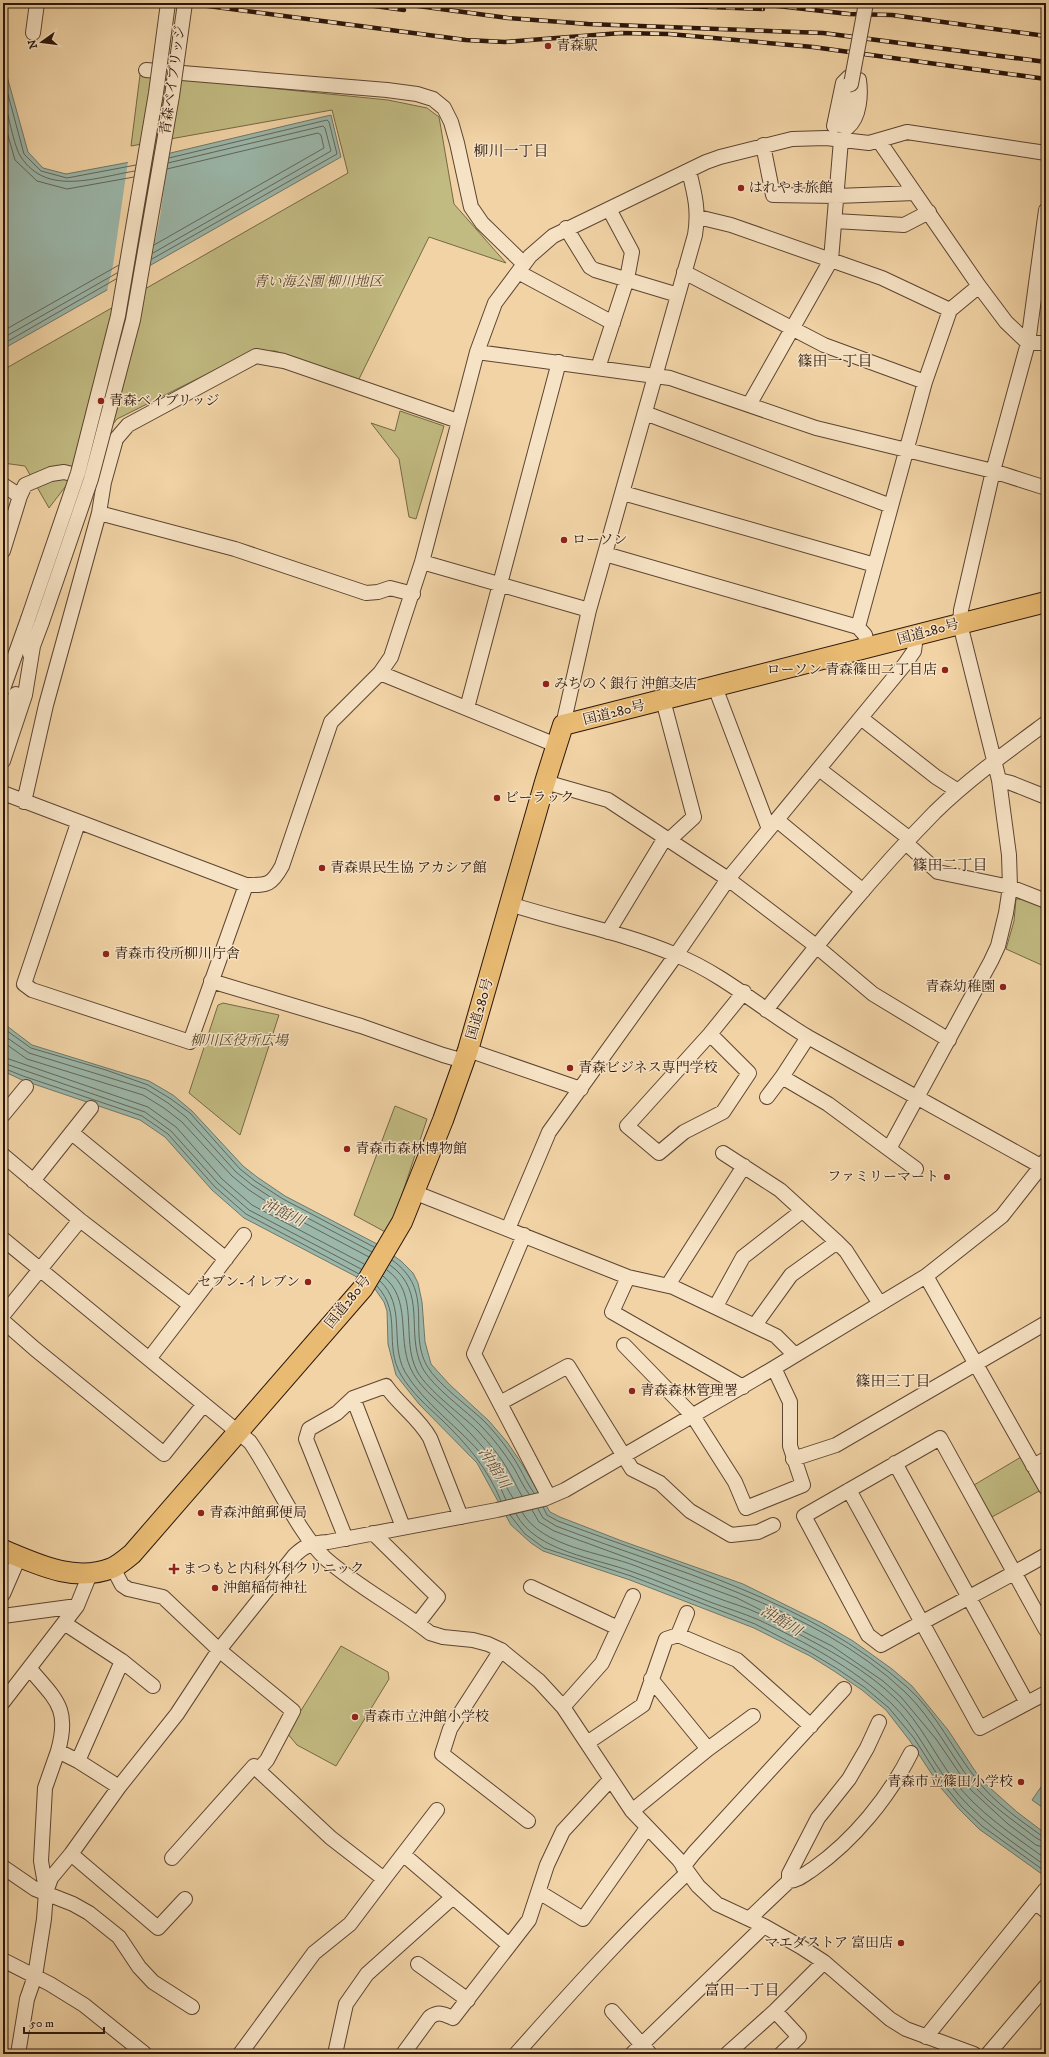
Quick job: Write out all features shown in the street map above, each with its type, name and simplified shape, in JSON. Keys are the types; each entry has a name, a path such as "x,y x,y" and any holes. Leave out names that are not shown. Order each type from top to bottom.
{"highway":[{"name":"国道280号","path":"11,1553 70,1574 90,1574 113,1568 132,1554 365,1285 387,1249 416,1193 466,1055 545,782 563,726 868,649 1046,602"}],"street":[{"path":"33,33 36,3"},
{"name":"青森ベイブリッジ","path":"31,624 78,473 118,316 156,93 168,3"},
{"name":"青森ベイブリッジ","path":"31,624 91,479 133,320 172,96 185,3"},
{"path":"834,126 843,82 849,77 859,80 861,92 854,122 848,127 840,125 839,120 846,85 850,80 856,81 858,91 852,120 847,123 842,122 841,117 848,84 853,82 866,3"},
{"path":"146,70 387,90 417,94 432,99 444,108 451,122 471,207 482,223 520,268 613,322"},
{"path":"3,793 78,823 246,885 266,885 275,879 282,866 331,722 380,673 391,657 413,594 477,352 495,303 520,268 538,248 566,228 689,171 720,157 763,145 809,138 841,140 858,143 879,141 908,132 1046,153"},
{"path":"749,405 791,327 831,260 841,140"},
{"path":"879,141 979,286 1006,322 1028,343 1046,343"},
{"path":"763,145 773,195 837,196 915,193"},
{"path":"563,726 589,610 656,375 698,217 696,200 689,171"},
{"path":"598,368 627,278 632,252 609,209"},
{"path":"889,1149 979,985 998,946 1006,913 1010,888 1009,855 999,780 960,624 960,610 993,471 1028,343 1046,210"},
{"path":"835,221 904,225 929,212"},
{"path":"698,217 731,225 882,278 950,310"},
{"path":"566,228 594,270 627,278 678,295"},
{"path":"684,272 824,345 925,382"},
{"path":"858,627 925,382 950,310 979,286"},
{"path":"477,352 670,378 816,428 993,471 1046,488"},
{"path":"24,802 46,705 100,513 104,482 116,439 128,425 256,356 284,361 458,421"},
{"path":"467,708 559,362"},
{"path":"645,414 891,506"},
{"path":"3,551 20,496 25,485 51,474 64,472 104,482"},
{"path":"3,485 20,496"},
{"path":"623,493 875,565"},
{"path":"100,513 235,549 366,593 378,592 390,588 413,594"},
{"path":"605,554 858,627 865,635 868,649"},
{"path":"422,562 589,610"},
{"path":"3,761 25,695 33,646 31,624"},
{"path":"3,668 31,624"},
{"path":"3,689 31,624"},
{"path":"508,1229 549,1132 676,955 728,878 819,770 905,664 914,651 916,636"},
{"path":"3,730 33,646"},
{"path":"380,673 556,745"},
{"path":"715,687 773,824 863,892"},
{"path":"608,932 667,839 694,817 663,700"},
{"path":"861,718 936,777 958,791"},
{"path":"766,1010 816,946 908,841 958,791 1046,723"},
{"path":"819,770 908,841 938,872 1010,888 1046,901"},
{"path":"999,780 1011,783 1046,797"},
{"path":"545,782 608,800 728,878 816,946 873,994 949,1040"},
{"path":"78,823 24,984 32,990 190,1042 246,885"},
{"path":"46,1892 51,1878 71,1854 119,1787 177,1714 218,1650 294,1556 304,1547 313,1542 328,1542 346,1539 500,1509 546,1498 564,1490 743,1387 926,1276 1002,1216 1044,1165 808,1037 766,1010 744,992 676,955 608,932 510,904"},
{"path":"211,981 361,1026 443,1055 466,1055 581,1089"},
{"path":"710,1034 749,1073 723,1112 684,1132 659,1153 627,1126 710,1034 744,992"},
{"path":"767,1097 808,1037"},
{"path":"782,1077 828,1104 916,1169"},
{"path":"3,1115 26,1087"},
{"path":"33,1181 91,1108"},
{"path":"72,1133 226,1259"},
{"path":"723,1153 780,1190 837,1242 849,1257 880,1304"},
{"path":"3,1155 80,1220 190,1305"},
{"path":"668,1285 744,1166"},
{"path":"416,1193 628,1277 668,1285 716,1306 776,1336 795,1355"},
{"path":"716,1306 743,1257 802,1211"},
{"path":"3,1315 80,1220"},
{"path":"149,1359 244,1235"},
{"path":"524,1236 474,1354 500,1403 546,1498"},
{"path":"3,1239 239,1431 255,1449 291,1510 326,1558 351,1578 418,1623 430,1633 443,1637 473,1640 501,1650 539,1681 563,1707 632,1811 717,1904 764,1926 795,1943 824,1962 890,2019 906,2030 926,2037 946,2050 974,2054"},
{"path":"756,1325 791,1275 837,1242"},
{"path":"926,1276 1046,1488"},
{"path":"628,1277 612,1312 743,1387"},
{"path":"3,1321 35,1349 164,1454 204,1404"},
{"path":"793,1459 836,1445 1046,1323"},
{"path":"624,1346 693,1416 735,1482 746,1508 803,1486 790,1446 790,1402 774,1368"},
{"path":"500,1403 568,1366 632,1469 660,1483 690,1511 731,1535 758,1532 773,1525"},
{"path":"346,1539 306,1439 309,1429 337,1414 353,1398 386,1386 395,1400 425,1428 460,1517"},
{"path":"353,1398 404,1527"},
{"path":"1046,1555 1015,1573 923,1621 881,1645 868,1635 804,1516 940,1438 1015,1573 1046,1630"},
{"path":"1034,1466 1046,1459"},
{"path":"895,1463 1027,1703"},
{"path":"849,1490 923,1621 980,1728 1046,1693"},
{"path":"373,1533 438,1597 418,1623"},
{"path":"3,1594 11,1553"},
{"path":"113,1568 122,1585 128,1589 163,1597 218,1650 293,1711 267,1760 258,1770"},
{"path":"3,1702 30,1669 77,1606 90,1574"},
{"path":"531,1587 618,1628"},
{"path":"563,1707 602,1663 633,1596"},
{"path":"3,1616 77,1606"},
{"path":"678,1635 687,1613"},
{"path":"64,1623 122,1661 153,1686"},
{"path":"587,1743 643,1705 666,1639 678,1635 737,1660 811,1726"},
{"path":"501,1650 450,1729 442,1754 528,1821"},
{"path":"78,1761 122,1661"},
{"path":"18,2054 27,1999 34,1976 44,1919 46,1892 41,1861 45,1788 63,1733 62,1709 30,1669"},
{"path":"651,1679 708,1749"},
{"path":"516,2054 653,1906 685,1870 694,1853 844,1689"},
{"path":"632,1811 708,1749 753,1716"},
{"path":"789,1881 789,1874 818,1818 848,1779 867,1748 879,1722"},
{"path":"58,1751 78,1761 119,1787"},
{"path":"749,1919 789,1881 796,1880 827,1859 864,1822 886,1795 911,1753"},
{"path":"172,1858 254,1766 331,1838 384,1880"},
{"path":"403,2054 430,2017 436,2013 442,2013 453,2018 529,1920 539,1892 546,1865 563,1831 610,1780"},
{"path":"240,2054 314,1953 350,1924 437,1810"},
{"path":"539,1892 583,1919 647,1828"},
{"path":"71,1854 158,1928 185,1899"},
{"path":"404,1855 509,1945"},
{"path":"3,1867 34,1889 46,1892 89,1913 119,1937 139,1967 153,1982 192,2007"},
{"path":"926,2037 1045,1890"},
{"path":"335,2054 338,2047 346,2004 367,1974 453,1897"},
{"path":"1035,1902 1046,1911"},
{"path":"612,2011 641,2051 764,1926"},
{"path":"3,1960 84,2005 145,2054"},
{"path":"727,2054 775,2011 824,1962"},
{"path":"418,1964 468,2000"},
{"path":"988,2054 1046,1986"},
{"path":"775,2011 799,2037 781,2054"}],"green space":[{"name":"青い海公園 柳川地区","path":"140,75 388,100 427,108 439,117 454,204 506,263 429,237 358,381 275,351 251,352 117,419 49,508 25,466 3,463 3,370 348,173 332,110 131,146"},
{"path":"400,411 444,426 416,519 409,517 399,459 371,423 395,431"},
{"path":"1016,899 1024,899 1046,906 1046,967 1006,949 1014,921"},
{"name":"柳川区役所広場","path":"223,1003 279,1015 240,1135 189,1093 218,1005"},
{"path":"395,1106 427,1119 389,1234 354,1215"},
{"path":"1021,1457 1041,1490 992,1517 974,1485"},
{"path":"341,1646 388,1672 389,1679 336,1766 297,1745 287,1733"}],"water":[{"path":"5,69 28,152 43,168 66,174 141,160 331,115 341,157 3,349 3,70"},
{"name":"沖館川","path":"3,1023 32,1045 149,1081 173,1095 192,1111 243,1166 257,1177 285,1196 377,1244 401,1261 413,1273 418,1283 422,1302 425,1342 431,1364 449,1384 489,1421 507,1442 522,1464 550,1512 622,1541 743,1584 822,1623 853,1641 892,1669 912,1686 948,1730 981,1780 1017,1812 1046,1834 1046,1877 979,1829 941,1788 910,1741 886,1710 862,1690 834,1671 810,1656 754,1628 630,1580 543,1551 531,1543 511,1525 477,1463 419,1404 396,1375 388,1344 387,1311 384,1302 375,1289 355,1276 244,1218 212,1190 165,1137 140,1120 22,1080 3,1071"},
{"path":"1041,1787 1046,1790 1046,1810 1032,1800"}],"pier":[{"path":"169,152 160,217 150,267 107,291 113,265 128,161"}],"railway":[{"path":"185,3 466,40 505,42 621,33 669,34 813,47 1046,79"},
{"path":"353,3 404,10"},
{"path":"396,3 508,18 588,24 823,33 1046,62"},
{"path":"600,3 763,9"},
{"path":"752,3 849,14 892,15 1046,36"}],"place":[{"name":"青森駅","path":"548,46"},
{"name":"はれやま旅館","path":"741,188"},
{"name":"青森ベイブリッジ","path":"101,401"},
{"name":"ローソン","path":"564,540"},
{"name":"ローソン 青森篠田二丁目店","path":"945,670"},
{"name":"みちのく銀行 沖館支店","path":"546,684"},
{"name":"ビーラック","path":"497,798"},
{"name":"青森県民生協 アカシア館","path":"322,868"},
{"name":"青森市役所柳川庁舎","path":"106,954"},
{"name":"青森幼稚園","path":"1003,987"},
{"name":"青森ビジネス専門学校","path":"570,1068"},
{"name":"青森市森林博物館","path":"347,1149"},
{"name":"ファミリーマート","path":"947,1177"},
{"name":"セブン-イレブン","path":"308,1282"},
{"name":"青森森林管理署","path":"632,1391"},
{"name":"青森沖館郵便局","path":"201,1513"},
{"name":"まつもと内科外科クリニック","path":"174,1569"},
{"name":"沖館稲荷神社","path":"215,1588"},
{"name":"青森市立沖館小学校","path":"355,1717"},
{"name":"青森市立篠田小学校","path":"1021,1782"},
{"name":"マエダストア 富田店","path":"901,1943"}],"district":[{"name":"柳川一丁目","path":"511,151"},
{"name":"篠田一丁目","path":"835,361"},
{"name":"篠田二丁目","path":"950,865"},
{"name":"篠田三丁目","path":"893,1381"},
{"name":"富田一丁目","path":"742,1990"}]}
